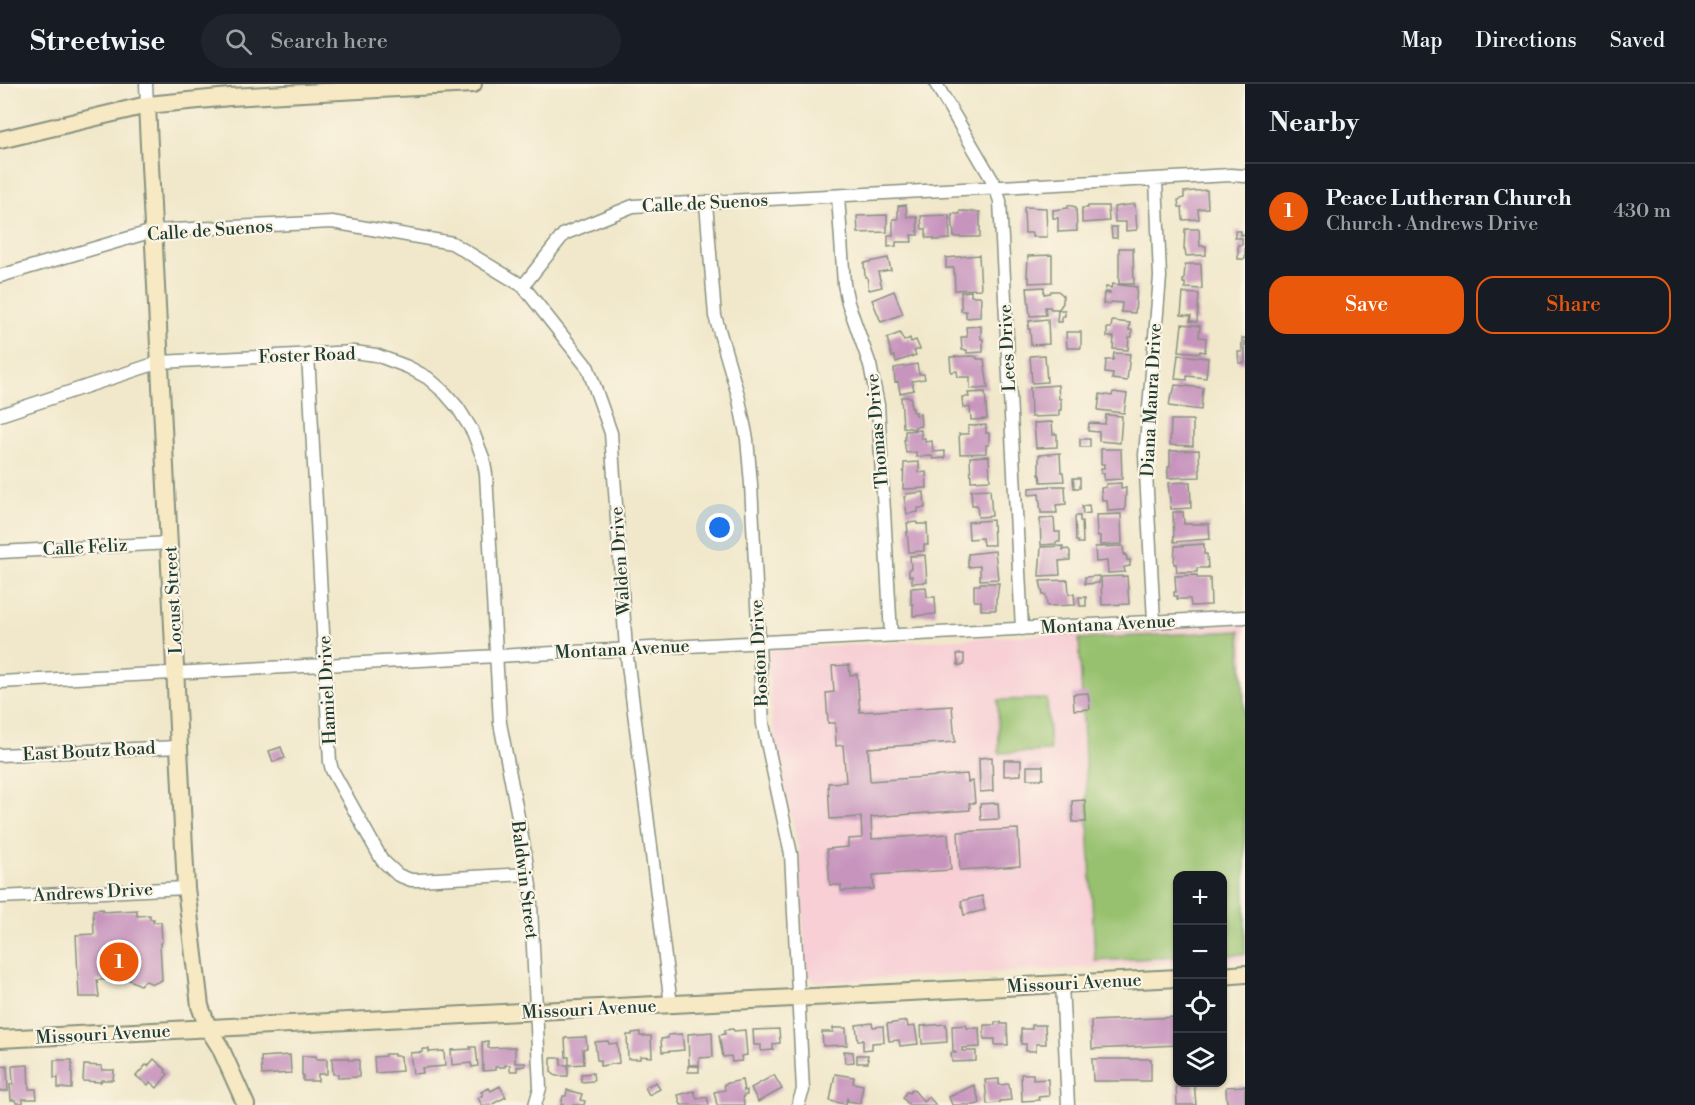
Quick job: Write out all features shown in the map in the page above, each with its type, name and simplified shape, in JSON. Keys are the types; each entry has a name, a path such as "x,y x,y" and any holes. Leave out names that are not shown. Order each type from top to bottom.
{"street":[{"name":"Locust Street","path":"146,84 186,888 200,1006 208,1028 220,1047 246,1105"},
{"path":"0,140 147,105 252,96 473,84"},
{"name":"Lees Drive","path":"936,84 996,188 1000,201 1022,628"},
{"name":"Calle de Suenos","path":"0,276 153,231 332,222 452,243 522,286 564,234 633,206 1245,176"},
{"name":"Diana Maura Drive","path":"1154,621 1145,455 1160,277 1156,179"},
{"name":"Thomas Drive","path":"838,196 844,284 848,303 870,365 877,396 891,635"},
{"name":"Boston Drive","path":"706,203 715,316 738,395 747,439 763,724 790,854 803,1090 798,1105"},
{"name":"Walden Drive","path":"522,286 588,368 611,433 626,649 671,1005"},
{"name":"Foster Road","path":"0,415 160,362 354,352 376,355 398,362 437,385 452,400 464,416 480,449 486,474 496,655"},
{"name":"Hamiel Drive","path":"308,354 331,767 387,866 398,875 418,880 528,874"},
{"name":"Calle Feliz","path":"0,552 170,543"},
{"name":"Montana Avenue","path":"0,682 1245,617"},
{"name":"Baldwin Street","path":"496,655 501,734 528,874 540,1088 535,1105"},
{"name":"East Boutz Road","path":"0,755 178,747"},
{"name":"Andrews Drive","path":"0,897 186,888"},
{"path":"1227,976 1245,974"},
{"name":"Missouri Avenue","path":"0,1039 1173,978"},
{"path":"1062,984 1068,1105"}],"shaded area":[{"path":"1245,624 1245,960 1227,961 1227,871 1173,871 1173,963 815,982 806,973 799,850 775,744 767,653 772,649"}],"green space":[{"path":"1240,631 1245,721 1245,954 1227,955 1227,871 1173,871 1173,957 1095,961 1079,639"},
{"path":"1047,699 1050,751 999,753 998,700"}],"building":[{"path":"1207,190 1208,208 1198,209 1199,219 1183,220 1182,207 1179,207 1178,200 1184,198 1184,192"},
{"path":"1135,204 1137,230 1126,231 1126,222 1115,222 1114,207"},
{"path":"906,205 907,217 917,217 918,235 911,235 912,242 896,242 896,246 888,247 888,235 893,235 893,219 898,219 898,206"},
{"path":"1068,205 1076,207 1077,231 1058,232 1058,218 1053,218 1053,210 1068,208"},
{"path":"1088,206 1108,206 1109,221 1082,223 1082,208 1088,208"},
{"path":"1025,207 1046,208 1047,237 1032,237 1032,233 1025,233"},
{"path":"960,211 980,212 980,237 954,237 952,214 960,214"},
{"path":"887,215 887,232 858,233 857,216"},
{"path":"949,215 950,239 926,238 926,229 922,229 921,216"},
{"path":"1111,227 1117,227 1117,238 1112,238"},
{"path":"1185,229 1199,229 1200,246 1206,246 1206,255 1186,256"},
{"path":"1235,231 1241,231 1241,235 1245,234 1245,259 1238,259 1238,245 1242,245 1242,238 1235,238"},
{"path":"1119,248 1133,248 1134,284 1119,284"},
{"path":"979,255 981,289 955,290 954,268 946,268 946,258"},
{"path":"1052,255 1052,282 1029,283 1028,256"},
{"path":"888,258 891,270 878,272 882,287 869,290 864,263"},
{"path":"1185,264 1201,264 1202,289 1185,288 1183,280"},
{"path":"1112,284 1137,287 1135,313 1121,312 1122,303 1103,304 1104,293 1110,294 1110,292 1105,292 1106,287 1111,288"},
{"path":"1044,287 1044,294 1058,291 1063,295 1063,303 1059,309 1045,307 1046,315 1030,316 1027,288"},
{"path":"894,291 903,314 881,322 872,300"},
{"path":"971,291 971,296 981,298 980,317 966,318 966,311 961,311 961,292"},
{"path":"1183,293 1199,294 1197,322 1190,321 1191,316 1181,315"},
{"path":"1058,310 1065,310 1062,322 1057,322"},
{"path":"1048,319 1049,344 1031,345 1029,321"},
{"path":"1112,321 1130,323 1129,330 1132,330 1132,337 1129,337 1128,350 1113,349 1114,337 1107,337 1107,328 1111,328"},
{"path":"1182,324 1200,326 1199,337 1206,338 1205,352 1179,351"},
{"path":"981,326 983,352 967,353 967,350 962,350 961,337 967,337 966,327"},
{"path":"1066,332 1081,332 1081,348 1067,348"},
{"path":"900,333 904,341 910,338 911,342 916,340 920,349 914,351 916,355 896,362 894,356 892,357 887,338"},
{"path":"1242,338 1245,338 1245,363 1239,363 1238,352 1242,352"},
{"path":"1114,353 1130,354 1127,381 1112,379 1113,374 1105,373 1106,360 1113,360"},
{"path":"1045,355 1047,382 1032,383 1030,356"},
{"path":"1178,355 1208,358 1206,378 1187,376 1187,380 1175,379"},
{"path":"972,356 984,359 988,388 970,389 970,377 958,377 957,371 951,372 950,357"},
{"path":"917,364 919,374 924,374 925,379 912,381 914,390 900,393 898,381 895,382 894,368"},
{"path":"1058,385 1059,399 1061,399 1059,416 1031,417 1030,387"},
{"path":"1175,385 1203,388 1201,410 1169,406"},
{"path":"985,392 987,419 971,420 970,407 963,408 962,397 969,397 968,393"},
{"path":"1113,392 1127,394 1124,413 1098,410 1100,394 1112,396"},
{"path":"901,397 911,397 911,408 916,415 920,414 921,426 915,429 903,427"},
{"path":"1106,415 1122,416 1120,443 1099,441 1099,432 1088,431 1089,423 1105,424"},
{"path":"1171,420 1193,420 1193,446 1170,445"},
{"path":"1052,422 1053,434 1057,434 1057,447 1036,448 1034,423"},
{"path":"986,425 989,445 986,445 986,453 960,454 959,434 968,434 968,426"},
{"path":"921,430 921,438 925,438 925,442 932,441 933,452 945,451 945,458 916,457 916,452 906,453 905,431"},
{"path":"1080,439 1090,439 1090,447 1080,447"},
{"path":"1101,449 1121,449 1122,479 1104,480 1104,473 1101,473 1104,464 1101,464"},
{"path":"1199,450 1200,477 1168,478 1170,451"},
{"path":"1060,453 1064,481 1041,482 1039,455"},
{"path":"989,456 990,480 971,481 970,457"},
{"path":"919,462 919,473 926,472 927,488 903,489 904,463"},
{"path":"1073,478 1080,478 1080,488 1074,488"},
{"path":"1190,482 1191,508 1171,509 1168,483"},
{"path":"1121,483 1121,489 1126,488 1125,510 1108,511 1107,500 1102,500 1101,488 1106,487 1106,484"},
{"path":"1065,486 1066,504 1056,505 1057,513 1041,513 1039,494 1029,495 1029,488"},
{"path":"990,489 992,516 978,517 977,505 972,505 971,490"},
{"path":"924,492 925,508 918,508 918,512 907,514 904,497 906,494"},
{"path":"1089,505 1090,513 1083,514 1082,506"},
{"path":"1173,512 1183,512 1184,524 1209,524 1210,539 1174,542"},
{"path":"1121,514 1122,544 1100,545 1096,515"},
{"path":"1075,516 1080,516 1080,521 1082,521 1083,543 1076,541"},
{"path":"1054,518 1055,532 1060,532 1060,542 1041,545 1040,519"},
{"path":"993,520 994,545 983,545 982,538 969,539 968,522"},
{"path":"917,522 917,524 927,524 928,545 924,545 924,551 909,552 907,523"},
{"path":"1204,544 1208,568 1197,568 1197,572 1177,572 1176,564 1174,564 1175,546"},
{"path":"1063,546 1063,550 1070,551 1070,560 1059,561 1060,575 1039,576 1041,547"},
{"path":"1123,546 1124,555 1126,554 1127,560 1130,560 1130,566 1124,567 1125,572 1108,573 1107,561 1096,562 1095,547"},
{"path":"995,551 998,579 980,580 980,566 968,567 968,554"},
{"path":"925,555 927,582 912,583 912,576 909,576 910,556"},
{"path":"1197,575 1197,578 1210,578 1211,605 1191,606 1190,599 1177,599 1177,596 1174,596 1175,576"},
{"path":"1099,576 1099,583 1085,584 1085,577"},
{"path":"1127,576 1129,604 1102,605 1101,577"},
{"path":"1068,580 1069,594 1074,594 1075,605 1047,606 1046,595 1043,595 1040,581"},
{"path":"980,583 999,583 996,610 981,610 981,601 974,601 974,585 980,585"},
{"path":"926,587 927,597 935,597 936,614 913,616 911,588"},
{"path":"1079,597 1086,597 1086,606 1080,606"},
{"path":"957,654 964,654 964,665 958,665"},
{"path":"849,665 850,675 857,674 860,712 952,706 955,742 868,748 870,781 967,774 968,782 973,781 975,803 969,803 970,810 871,817 872,839 948,834 951,870 873,875 874,889 841,891 841,885 830,885 827,849 848,847 848,839 862,838 861,817 830,819 828,783 846,782 843,745 836,746 835,723 828,723 826,693 834,692 832,666"},
{"path":"1088,693 1090,709 1074,710 1073,694"},
{"path":"281,747 285,758 273,762 269,751"},
{"path":"992,757 993,791 980,792 979,758"},
{"path":"1004,760 1021,760 1021,775 1004,776"},
{"path":"1027,766 1043,766 1043,779 1027,779"},
{"path":"1085,800 1086,822 1073,822 1072,801"},
{"path":"998,803 999,819 981,820 980,804"},
{"path":"1018,829 1020,866 960,870 958,832"},
{"path":"982,896 985,910 964,915 961,901"},
{"path":"103,909 103,912 137,910 137,916 150,915 150,919 154,919 153,922 161,922 162,980 153,984 146,981 140,985 128,979 97,980 99,997 79,997 76,935 94,934 93,910"},
{"path":"1173,1017 1173,1045 1092,1049 1091,1021"},
{"path":"907,1021 908,1027 915,1026 918,1044 900,1046 899,1040 889,1041 887,1024"},
{"path":"995,1022 1007,1024 1008,1045 995,1045 995,1039 984,1039 984,1025 995,1025"},
{"path":"872,1023 873,1027 883,1026 884,1042 872,1043 872,1049 863,1050 863,1040 858,1041 856,1025"},
{"path":"946,1024 947,1042 922,1044 921,1026"},
{"path":"966,1025 967,1028 979,1028 980,1047 962,1048 962,1051 976,1051 976,1061 952,1062 951,1053 956,1053 953,1051 952,1026"},
{"path":"1032,1025 1045,1025 1046,1044 1036,1044 1036,1051 1026,1051 1026,1044 1021,1044 1021,1029 1032,1029"},
{"path":"833,1028 846,1028 847,1045 823,1046 822,1032 833,1032"},
{"path":"733,1029 734,1031 745,1030 747,1055 741,1056 742,1061 732,1062 731,1056 723,1057 719,1035 725,1034 725,1030"},
{"path":"779,1029 780,1043 773,1044 773,1050 761,1051 761,1045 754,1045 753,1030"},
{"path":"640,1032 640,1036 651,1036 652,1057 640,1056 640,1059 628,1059 627,1035"},
{"path":"712,1032 713,1057 699,1058 699,1065 689,1065 688,1034"},
{"path":"682,1034 684,1050 662,1052 661,1039 668,1038 668,1035"},
{"path":"586,1037 587,1048 583,1049 584,1064 569,1065 565,1038"},
{"path":"488,1041 488,1048 515,1047 515,1063 525,1063 525,1066 517,1067 517,1071 510,1071 510,1065 505,1065 505,1067 495,1067 495,1070 483,1071 482,1042"},
{"path":"608,1041 609,1044 617,1043 619,1063 600,1066 595,1042"},
{"path":"470,1047 476,1047 478,1066 472,1067 471,1063 452,1065 451,1050 471,1049"},
{"path":"423,1049 429,1049 429,1052 444,1051 445,1066 422,1068 423,1073 413,1074 410,1053 423,1052"},
{"path":"844,1051 853,1052 854,1062 845,1063"},
{"path":"385,1054 401,1056 402,1071 375,1073 374,1057 385,1056"},
{"path":"290,1055 291,1073 262,1075 261,1057"},
{"path":"857,1055 868,1055 868,1063 857,1063"},
{"path":"302,1056 327,1059 327,1074 318,1074 318,1081 303,1081"},
{"path":"332,1058 359,1060 359,1077 338,1078 338,1074 333,1074"},
{"path":"551,1058 561,1058 561,1065 568,1065 568,1076 556,1076 551,1072"},
{"path":"154,1059 168,1074 157,1088 150,1082 148,1085 136,1076"},
{"path":"1092,1059 1151,1059 1151,1081 1093,1081"},
{"path":"54,1060 72,1060 72,1089 58,1088 58,1078 54,1078"},
{"path":"28,1065 29,1089 36,1089 37,1099 23,1099 23,1103 16,1103 15,1100 11,1100 12,1066"},
{"path":"84,1065 102,1066 102,1070 114,1070 113,1080 83,1081"},
{"path":"7,1066 8,1091 0,1091 0,1067"},
{"path":"688,1066 699,1066 699,1072 688,1072"},
{"path":"593,1073 594,1081 581,1082 581,1074"},
{"path":"835,1074 854,1077 853,1083 863,1085 860,1103 848,1101 847,1098 846,1104 830,1101"},
{"path":"1021,1074 1033,1074 1033,1080 1048,1079 1049,1096 1038,1097 1039,1100 1022,1101"},
{"path":"774,1075 782,1089 758,1102 751,1088"},
{"path":"999,1079 999,1085 1009,1084 1011,1100 987,1104 985,1080"},
{"path":"742,1080 744,1091 747,1090 747,1095 743,1096 744,1105 717,1105 714,1092 725,1090 724,1084"},
{"path":"656,1082 660,1089 649,1095 645,1087"},
{"path":"974,1085 980,1103 952,1105 949,1097"},
{"path":"500,1086 506,1097 491,1105 482,1105 478,1098 483,1095 481,1092 489,1088 491,1091"},
{"path":"1245,1086 1245,1105 1227,1105 1227,1087"},
{"path":"1176,1087 1194,1087 1196,1105 1177,1105"},
{"path":"913,1089 924,1102 929,1097 936,1105 909,1105 903,1098 907,1091 909,1093"},
{"path":"567,1090 582,1094 580,1100 585,1101 584,1105 561,1105"},
{"path":"694,1091 697,1099 707,1097 709,1105 681,1105 678,1095"}],"place":[{"name":"Peace Lutheran Church","path":"119,962"}]}
